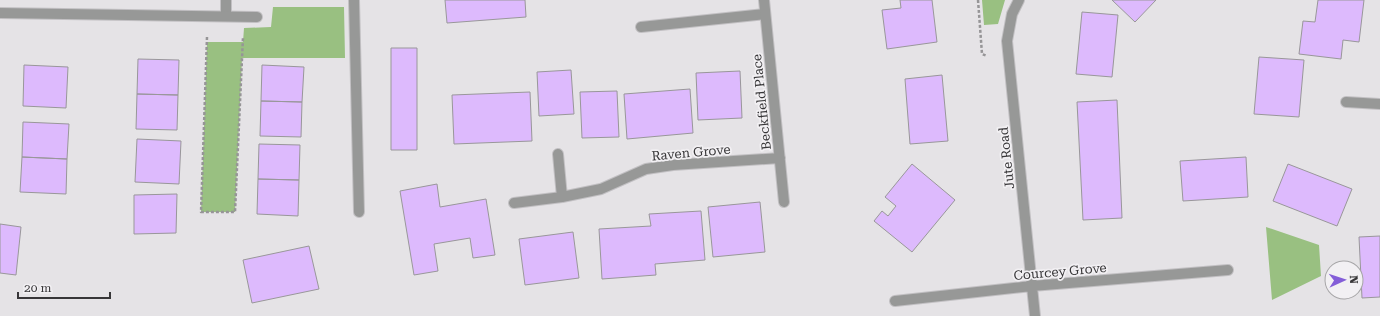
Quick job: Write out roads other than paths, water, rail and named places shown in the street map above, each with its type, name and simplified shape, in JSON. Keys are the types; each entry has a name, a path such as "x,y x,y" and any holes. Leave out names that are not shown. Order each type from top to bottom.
{"street":[{"path":"226,0 226,16"},
{"path":"354,0 359,212"},
{"name":"Beckfield Place","path":"764,0 784,202"},
{"name":"Jute Road","path":"1019,0 1012,14 1007,41 1034,316"},
{"path":"0,13 257,17"},
{"path":"641,27 765,14"},
{"path":"1346,102 1380,104"},
{"path":"558,154 562,197"},
{"name":"Raven Grove","path":"514,203 562,197 602,189 646,169 674,165 780,158"},
{"name":"Courcey Grove","path":"895,301 1032,286 1228,270"}]}
